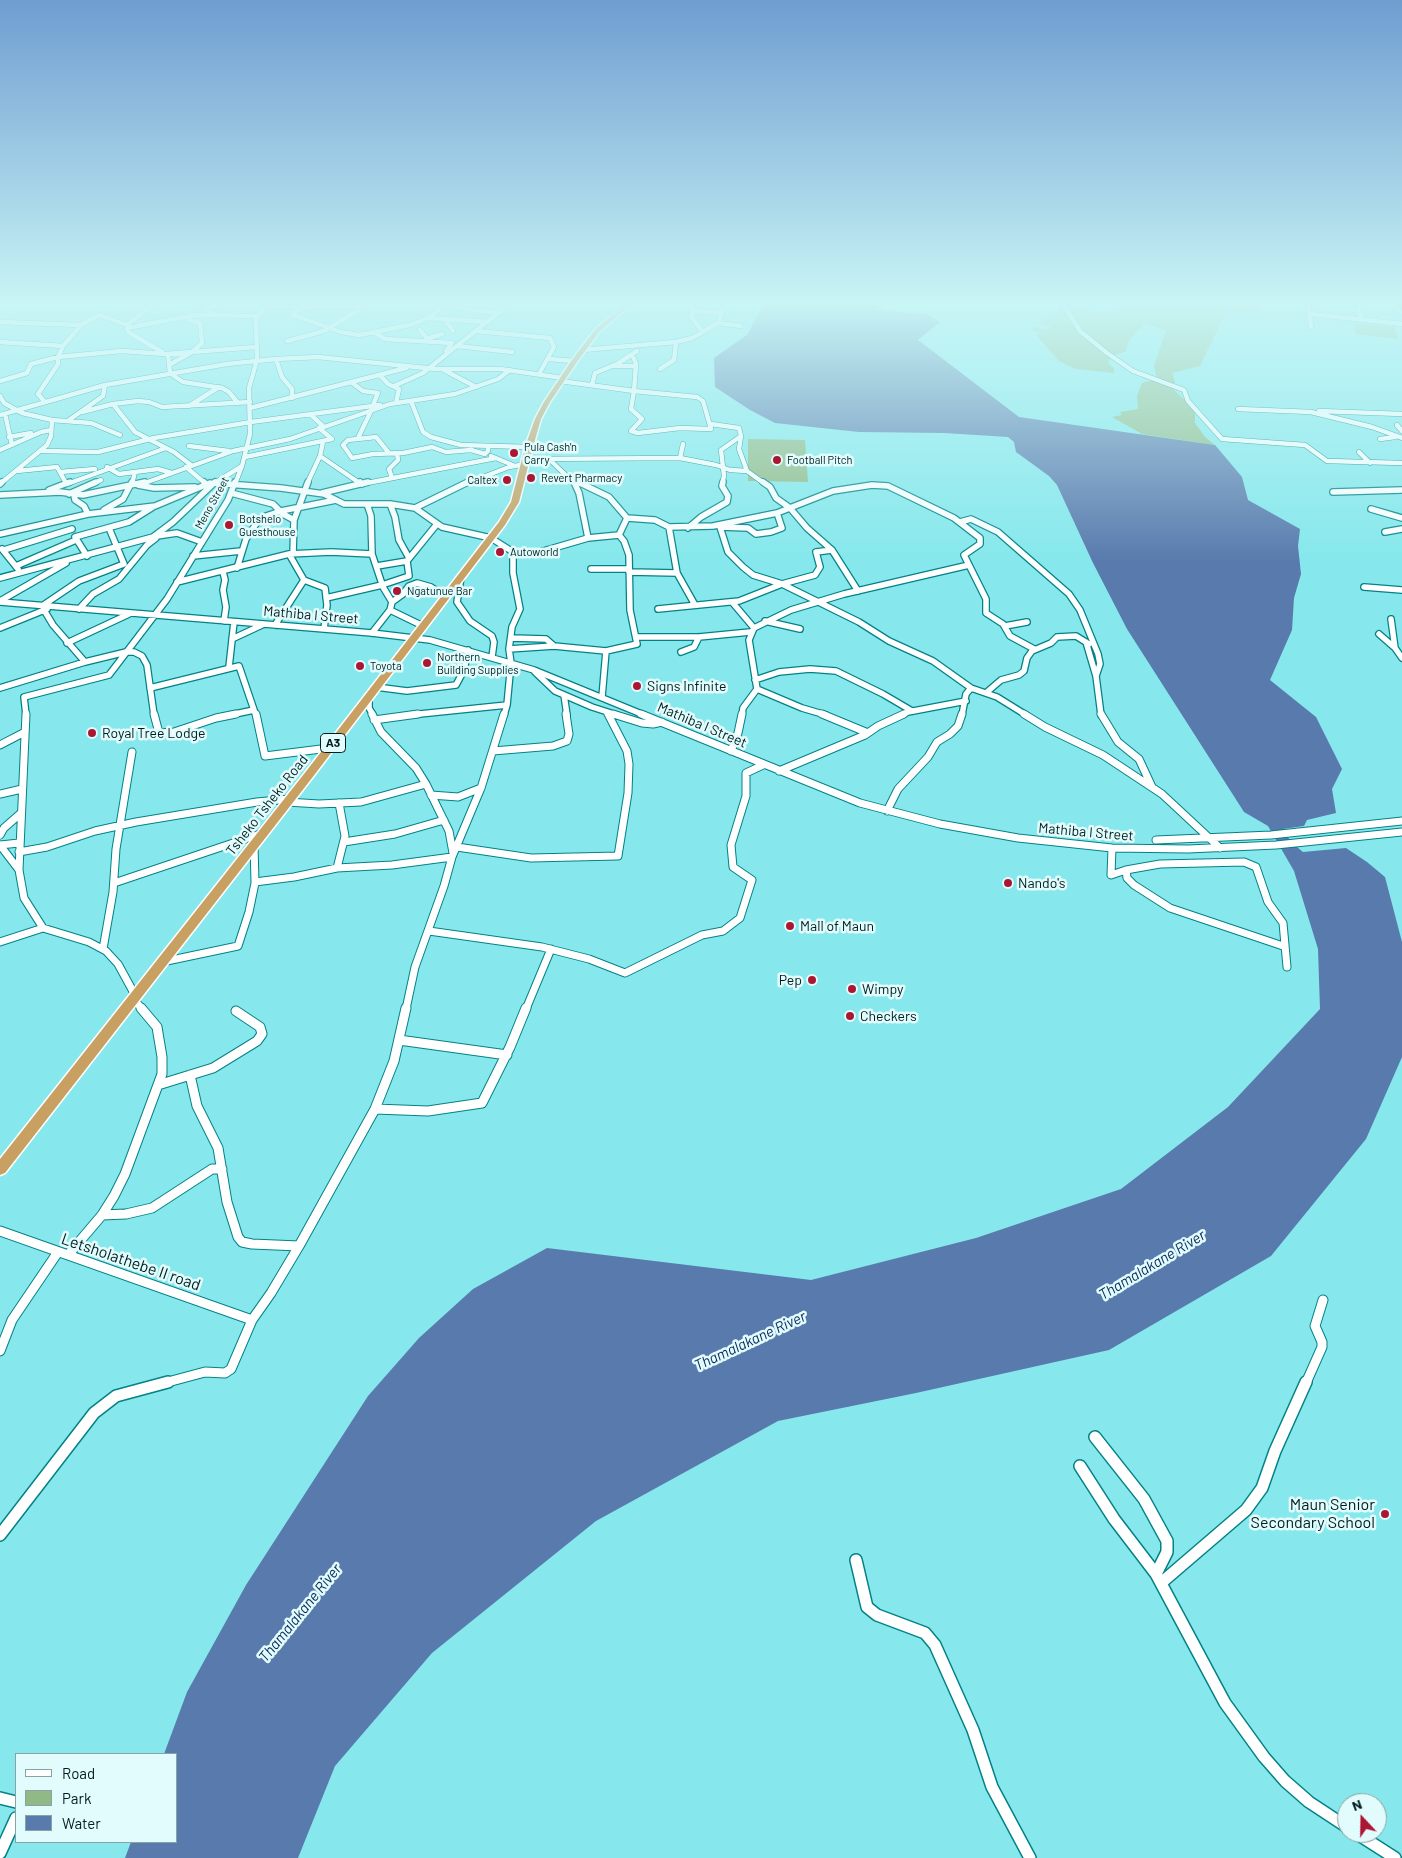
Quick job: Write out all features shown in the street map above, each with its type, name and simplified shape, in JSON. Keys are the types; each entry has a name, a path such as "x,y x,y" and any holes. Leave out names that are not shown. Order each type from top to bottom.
{"highway":[{"name":"Tsheko Tsheko Road","path":"0,1169 491,538 515,502 538,419 557,388"}],"street":[{"path":"42,388 38,394 44,401"},
{"path":"12,445 2,415 44,401 96,388"},
{"path":"69,420 103,396 105,388"},
{"path":"189,406 218,388"},
{"path":"220,388 229,392 238,403"},
{"name":"Meno Street","path":"24,697 109,675 156,615 194,556 235,485 247,447 250,422 249,388"},
{"path":"292,388 292,398"},
{"path":"82,412 113,404 138,401 148,402 157,406 238,403 250,405 292,398 330,388"},
{"path":"359,388 363,391 378,393 373,405"},
{"path":"396,403 399,389 397,388"},
{"path":"41,451 98,452 148,439 250,422 446,396 474,388"},
{"path":"611,388 634,391 699,398 703,401 712,428 680,428 632,432 630,430 642,419 631,409 634,391 634,388"},
{"path":"1178,388 1184,390 1188,401 1222,439 1305,445 1325,460 1402,463"},
{"path":"0,396 4,403 14,410 52,420 90,423 120,435"},
{"path":"411,401 425,434 461,445 529,447"},
{"path":"113,404 128,420 133,430 166,448 206,484"},
{"path":"0,495 60,492 89,495 138,486 233,451 290,439 390,404"},
{"path":"1238,408 1402,414"},
{"path":"358,438 371,411"},
{"path":"1307,411 1372,427 1401,437"},
{"path":"245,458 323,442 332,438 310,414"},
{"path":"0,484 41,451 50,441 52,420"},
{"path":"711,424 736,426 740,430 739,449 747,471"},
{"path":"1397,425 1402,431"},
{"path":"9,437 51,430"},
{"path":"0,450 41,432"},
{"path":"688,528 701,517 727,502 728,496 722,486 724,476 721,448 741,436"},
{"path":"1380,439 1401,437"},
{"path":"389,453 377,438 358,438 343,444 350,457 397,453 435,448 446,452 471,450 515,466"},
{"path":"323,442 320,456 314,466 294,520 291,554 304,580 324,587 327,611 324,629"},
{"path":"680,458 683,444"},
{"path":"189,446 233,451"},
{"path":"485,454 488,447"},
{"path":"42,493 92,473 166,448"},
{"path":"1359,452 1370,463"},
{"path":"392,478 388,468 398,460 397,453"},
{"path":"320,456 362,484"},
{"path":"320,494 496,458"},
{"path":"415,508 475,479 526,462 549,459 680,458 730,470 747,471 770,487 776,498 790,508 807,528 832,550 858,591"},
{"path":"549,459 573,480 596,489 613,500 627,518 654,520 669,527 717,526 777,513 833,491 878,485 892,487 960,522 977,534 981,540 977,547 963,553 986,599 986,613 1005,626 1010,636 1034,649"},
{"path":"153,537 173,522 215,482 242,466"},
{"path":"17,471 57,467 66,483"},
{"path":"60,472 106,468 119,474 159,469 172,473"},
{"path":"100,512 123,499 131,487 135,472"},
{"path":"92,473 116,490"},
{"path":"71,494 101,480"},
{"path":"573,480 580,493 588,538"},
{"path":"0,578 76,539 136,519 155,506 215,482 320,494 329,496 344,504 390,504 415,508 437,524 458,532 491,538 513,552 531,554 588,538 618,535"},
{"path":"138,486 154,488 200,487"},
{"path":"1334,492 1402,490"},
{"path":"231,493 274,504 294,520"},
{"path":"71,494 75,500 84,506 88,514"},
{"path":"237,568 241,551 250,531 260,518 281,511 336,500"},
{"path":"367,504 371,516 372,554 382,585 392,602"},
{"path":"326,598 382,585 409,576 408,559 399,540 395,517 390,504"},
{"path":"0,534 88,514 155,506"},
{"path":"1370,509 1402,518"},
{"path":"717,526 750,529 756,534 771,532 782,528 777,513"},
{"path":"69,518 76,539 87,556"},
{"path":"618,535 627,518"},
{"path":"960,522 971,520 998,532 1052,578 1075,602 1100,659 1096,676"},
{"path":"173,522 183,534"},
{"path":"377,566 408,559 437,524"},
{"path":"717,526 728,552 753,575 782,584 859,622 889,641 933,661 971,688 987,692 1045,727 1088,746 1152,787 1212,838 1220,848"},
{"path":"669,527 677,573 695,605"},
{"path":"0,628 43,608 79,581 124,564 108,528"},
{"path":"18,569 2,550 72,529"},
{"path":"1385,532 1402,529"},
{"path":"18,569 72,560 172,533 183,534 202,542"},
{"path":"79,609 94,594 119,579 147,545 160,535"},
{"path":"509,649 554,646 606,651 638,643 630,610 627,546 618,535"},
{"path":"658,609 744,600 782,584 815,575 820,567 816,552 832,550"},
{"path":"194,556 241,551"},
{"path":"177,582 291,554 331,552 372,554"},
{"path":"0,1535 100,1407 116,1396 182,1378 205,1372 229,1372 252,1320 300,1246 375,1109 388,1080 415,967 429,931 456,847 481,788 507,705 511,663 509,649 513,623 518,618 520,609 513,572 513,552"},
{"path":"0,602 72,560"},
{"path":"637,637 699,637 752,630 765,621 816,602 969,565"},
{"path":"591,569 677,573"},
{"path":"223,572 225,580 223,590 226,607 224,621"},
{"path":"461,577 457,602 470,621 492,636 494,642 492,657"},
{"path":"274,625 304,580"},
{"path":"372,633 390,610 392,602 403,594 408,586 417,583 431,587 446,597"},
{"path":"1364,587 1402,590"},
{"name":"Mathiba I Street","path":"0,602 43,608 51,606 415,637 468,650 534,670 860,803 940,824 1002,836 1112,848 1220,848 1276,845 1402,832"},
{"path":"731,751 738,733 742,708 756,689 749,646 752,630 732,602"},
{"path":"43,608 67,643 85,662"},
{"path":"390,610 423,626"},
{"path":"67,643 130,613"},
{"path":"1390,619 1395,648"},
{"path":"765,621 800,629"},
{"path":"228,667 234,622"},
{"path":"1005,626 1026,622"},
{"path":"232,639 264,624"},
{"path":"1379,634 1395,648 1402,658"},
{"path":"987,692 1000,680 1020,675 1024,671 1027,658 1034,649 1051,643 1060,636 1076,636 1094,646"},
{"path":"681,652 694,647 699,637"},
{"path":"511,638 546,638 554,646"},
{"path":"1086,642 1096,676 1104,724 1118,742 1139,760 1152,787"},
{"path":"376,687 407,691 456,685 464,670 468,650"},
{"path":"0,688 85,662 129,651 138,653 145,660 157,731 159,733 174,732 221,717 254,710"},
{"path":"602,697 606,651"},
{"path":"150,688 228,667 241,667 248,696 258,720 265,756 329,748"},
{"path":"755,680 779,672 810,669 836,671 883,694 912,711"},
{"path":"534,670 548,686 564,695 608,713 653,724 662,722"},
{"path":"19,682 24,697 25,732 19,870 24,898 43,928"},
{"path":"887,811 898,789 928,758 937,742 955,731 960,722 966,694 971,688"},
{"path":"756,689 802,708 833,717 868,733"},
{"path":"493,751 553,746 567,741 569,734 564,695"},
{"path":"369,696 369,708 374,720 387,740 416,768 426,784 444,820 451,839 453,856"},
{"path":"780,771 868,733 878,726 912,711 966,701"},
{"path":"374,720 438,711 507,705"},
{"path":"456,847 531,858 614,858 618,856 628,793 629,771 627,752 608,713"},
{"path":"0,744 25,732"},
{"path":"103,949 114,883 116,850 132,752"},
{"path":"429,931 551,949 628,973 666,951 702,935 723,931 740,918 752,880 733,867 731,845 746,796 746,773 763,765"},
{"path":"19,852 62,843 96,831 121,825 257,802 339,803 371,800 426,784"},
{"path":"431,795 458,796 481,788"},
{"path":"0,794 22,789"},
{"path":"336,868 345,832 339,803"},
{"path":"0,835 4,828 20,814"},
{"path":"344,842 395,834 444,820"},
{"path":"1156,840 1272,835 1402,821"},
{"path":"114,883 263,833"},
{"path":"0,845 19,843"},
{"path":"162,962 237,948 249,912 255,882 254,844"},
{"path":"0,845 19,870"},
{"path":"1112,848 1112,875 1126,870 1160,864 1244,862 1252,865 1258,870 1268,902 1281,919 1284,930 1283,946 1286,967"},
{"path":"255,882 294,877 336,868 392,865 453,856"},
{"path":"1126,870 1127,878 1134,885 1170,908 1283,946"},
{"path":"0,942 43,928 89,942 103,949 118,964 134,997 154,1020 161,1037 162,1066 158,1084 125,1174 102,1215 68,1255"},
{"path":"375,1109 421,1111 481,1104 486,1098 506,1055 551,949"},
{"path":"158,1084 213,1068 257,1042 262,1034 260,1027 236,1011"},
{"path":"399,1040 506,1055"},
{"path":"190,1075 197,1106 218,1148 230,1215 238,1237 242,1242 252,1244 300,1246"},
{"path":"102,1215 126,1214 152,1208 212,1169 222,1169"},
{"name":"Letsholathebe II road","path":"0,1232 252,1320"},
{"path":"0,1351 12,1320 58,1252"},
{"path":"1158,1578 1246,1510 1262,1488 1275,1451 1322,1348 1322,1342 1315,1326 1323,1300"},
{"path":"1095,1438 1144,1499 1166,1541 1167,1552 1158,1578"},
{"path":"1080,1466 1114,1519 1158,1578 1226,1704 1264,1757 1285,1782 1308,1802 1337,1821"},
{"path":"856,1560 867,1606 877,1615 925,1633 935,1645 973,1730 992,1787 1030,1858"},
{"path":"0,1798 15,1802"},
{"path":"0,1852 15,1820"},
{"path":"1372,1843 1395,1858"}],"green space":[{"path":"1140,388 1172,388 1195,410 1195,423 1205,437 1215,445 1142,434 1112,417 1122,415 1120,412 1138,409 1137,396"},
{"name":"Football Pitch","path":"748,439 805,440 808,482 748,481"}],"water":[{"name":"Thamalakane River","path":"716,388 981,388 1019,417 1215,445 1242,477 1248,500 1300,529 1298,546 1301,574 1294,598 1292,630 1270,680 1316,717 1342,769 1332,789 1336,813 1307,820 1304,826 1283,829 1291,842 1303,852 1346,848 1385,877 1402,942 1402,1057 1366,1139 1271,1256 1109,1350 916,1393 778,1421 596,1521 432,1653 335,1766 298,1858 125,1858 131,1843 178,1843 178,1753 164,1753 187,1692 246,1585 368,1396 419,1338 473,1289 547,1248 811,1280 976,1238 1121,1189 1228,1107 1320,1009 1318,949 1294,871 1268,826 1244,812 1127,629 1093,563 1057,485 1049,476 1016,452 1014,442 1008,437 944,433 859,432 775,423 750,410"}],"place":[{"name":"Pula Cash'n Carry","path":"514,453"},
{"name":"Football Pitch","path":"777,460"},
{"name":"Revert Pharmacy","path":"531,478"},
{"name":"Caltex","path":"507,480"},
{"name":"Botshelo Guesthouse","path":"229,525"},
{"name":"Autoworld","path":"500,552"},
{"name":"Ngatunue Bar","path":"397,591"},
{"name":"Northern Building Supplies","path":"427,663"},
{"name":"Toyota","path":"360,666"},
{"name":"Signs Infinite","path":"637,686"},
{"name":"Royal Tree Lodge","path":"92,733"},
{"name":"Nando's","path":"1008,883"},
{"name":"Mall of Maun","path":"790,926"},
{"name":"Pep","path":"812,980"},
{"name":"Wimpy","path":"852,989"},
{"name":"Checkers","path":"850,1016"},
{"name":"Maun Senior Secondary School","path":"1385,1514"}]}
